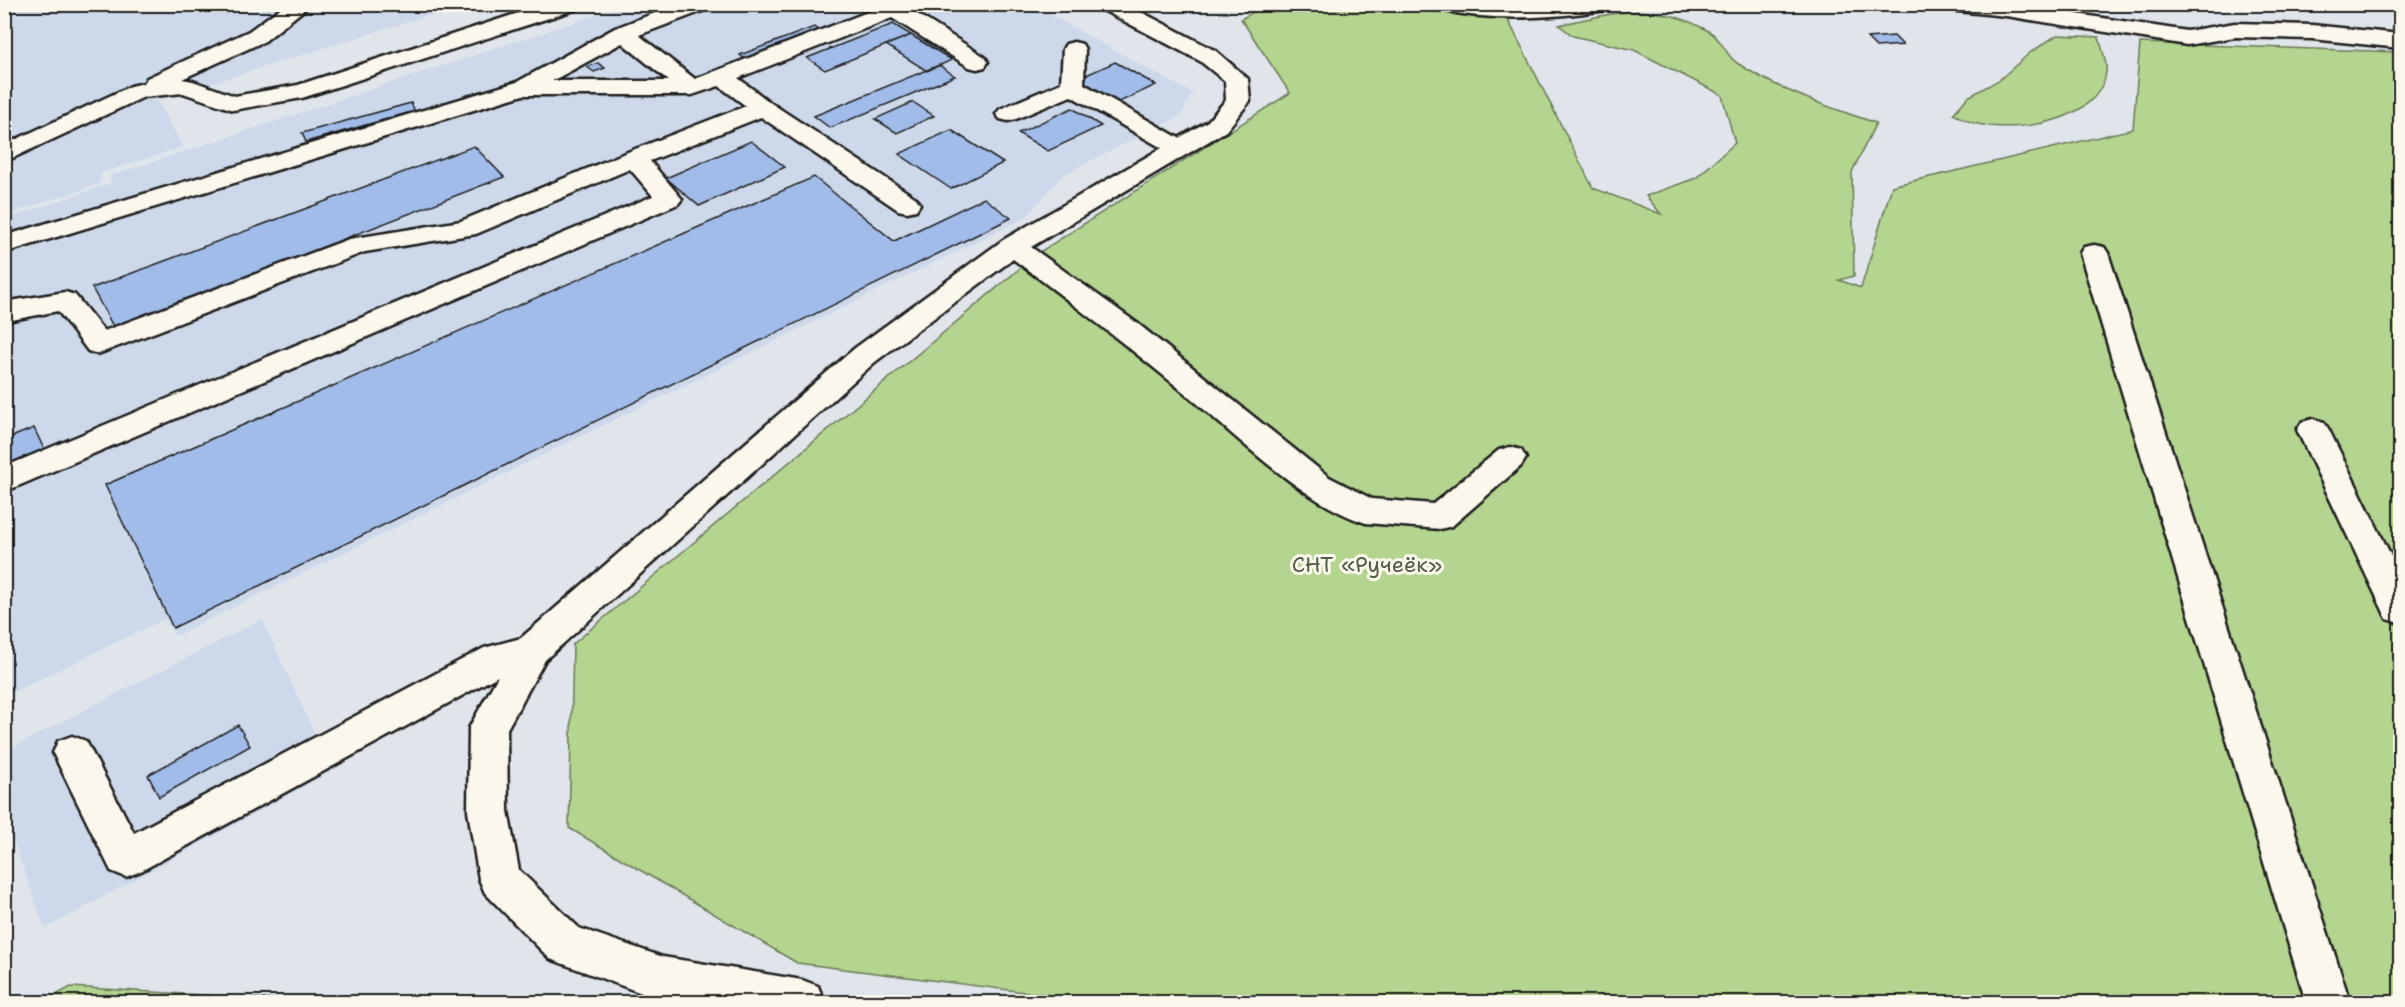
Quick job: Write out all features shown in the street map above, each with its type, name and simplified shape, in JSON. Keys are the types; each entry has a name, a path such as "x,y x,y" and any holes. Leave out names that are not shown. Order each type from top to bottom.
{"street":[{"path":"4,155 256,36 301,4"},
{"path":"139,91 185,86 233,103 302,91 568,4"},
{"path":"4,245 521,88 623,33 700,4"},
{"path":"802,1002 663,979 565,944 500,879 488,812 488,729 532,650 865,355 1013,246 1217,126 1238,101 1236,79 1208,56 1109,4"},
{"path":"1444,4 1474,8 1559,11 1606,4"},
{"path":"1948,4 2006,10 2187,38 2235,30 2312,32 2400,41"},
{"path":"521,88 692,88 897,6 977,62"},
{"path":"623,33 692,88"},
{"path":"1072,87 1074,49"},
{"path":"722,76 763,108 907,204"},
{"path":"1072,87 1179,148"},
{"path":"1008,114 1072,87"},
{"path":"4,311 65,301 98,344 359,244 467,228 763,108"},
{"path":"4,480 669,199 634,159"},
{"path":"1013,246 1127,330 1317,485 1366,511 1440,517 1510,458"},
{"path":"2094,253 2328,1002"},
{"path":"2313,430 2400,609"},
{"path":"72,753 126,858 497,659 532,650"}],"shaded area":[{"path":"4,5 461,5 216,82 156,98 183,147 101,173 99,184 5,215"},
{"path":"626,5 1033,5 1192,93 1182,115 1063,175 1025,218 175,636 165,619 5,696 5,219 111,183 110,176"},
{"path":"262,619 332,771 45,929 5,818 5,751"}],"green space":[{"name":"СНТ «Ручеёк»","path":"1399,4 1506,16 1593,188 1661,214 1646,196 1696,178 1735,143 1722,95 1634,50 1573,36 1559,25 1618,13 1653,12 1671,16 1710,32 1733,60 1770,82 1876,123 1852,172 1854,276 1839,280 1861,288 1892,186 2133,129 2140,43 2400,52 2400,1002 1103,1002 797,963 569,828 573,644 1038,253 1290,93 1241,19 1265,5"},
{"path":"2057,35 2099,37 2106,73 2100,90 2088,103 2073,113 2054,120 2014,127 1975,123 1953,114 1968,97 1999,80 2031,52"},
{"path":"71,987 315,1002 43,1002"}],"building":[{"path":"893,24 911,35 825,70 807,58"},
{"path":"814,27 824,34 749,62 740,55"},
{"path":"911,35 952,60 927,71 886,45"},
{"path":"1894,36 1903,45 1876,47 1867,38"},
{"path":"1115,62 1156,85 1115,104 1075,80"},
{"path":"598,63 605,68 594,72 587,67"},
{"path":"939,65 955,76 830,128 814,116"},
{"path":"913,102 934,116 897,133 875,119"},
{"path":"411,103 415,111 306,142 302,133"},
{"path":"1072,108 1101,126 1048,151 1018,133"},
{"path":"951,130 1003,163 951,189 899,154"},
{"path":"751,141 785,167 699,206 666,178"},
{"path":"474,146 504,177 114,328 92,288"},
{"path":"814,177 894,241 984,198 1011,218 173,628 105,485"},
{"path":"34,428 45,451 4,468 4,440"},
{"path":"238,725 250,746 159,797 148,775"}]}
